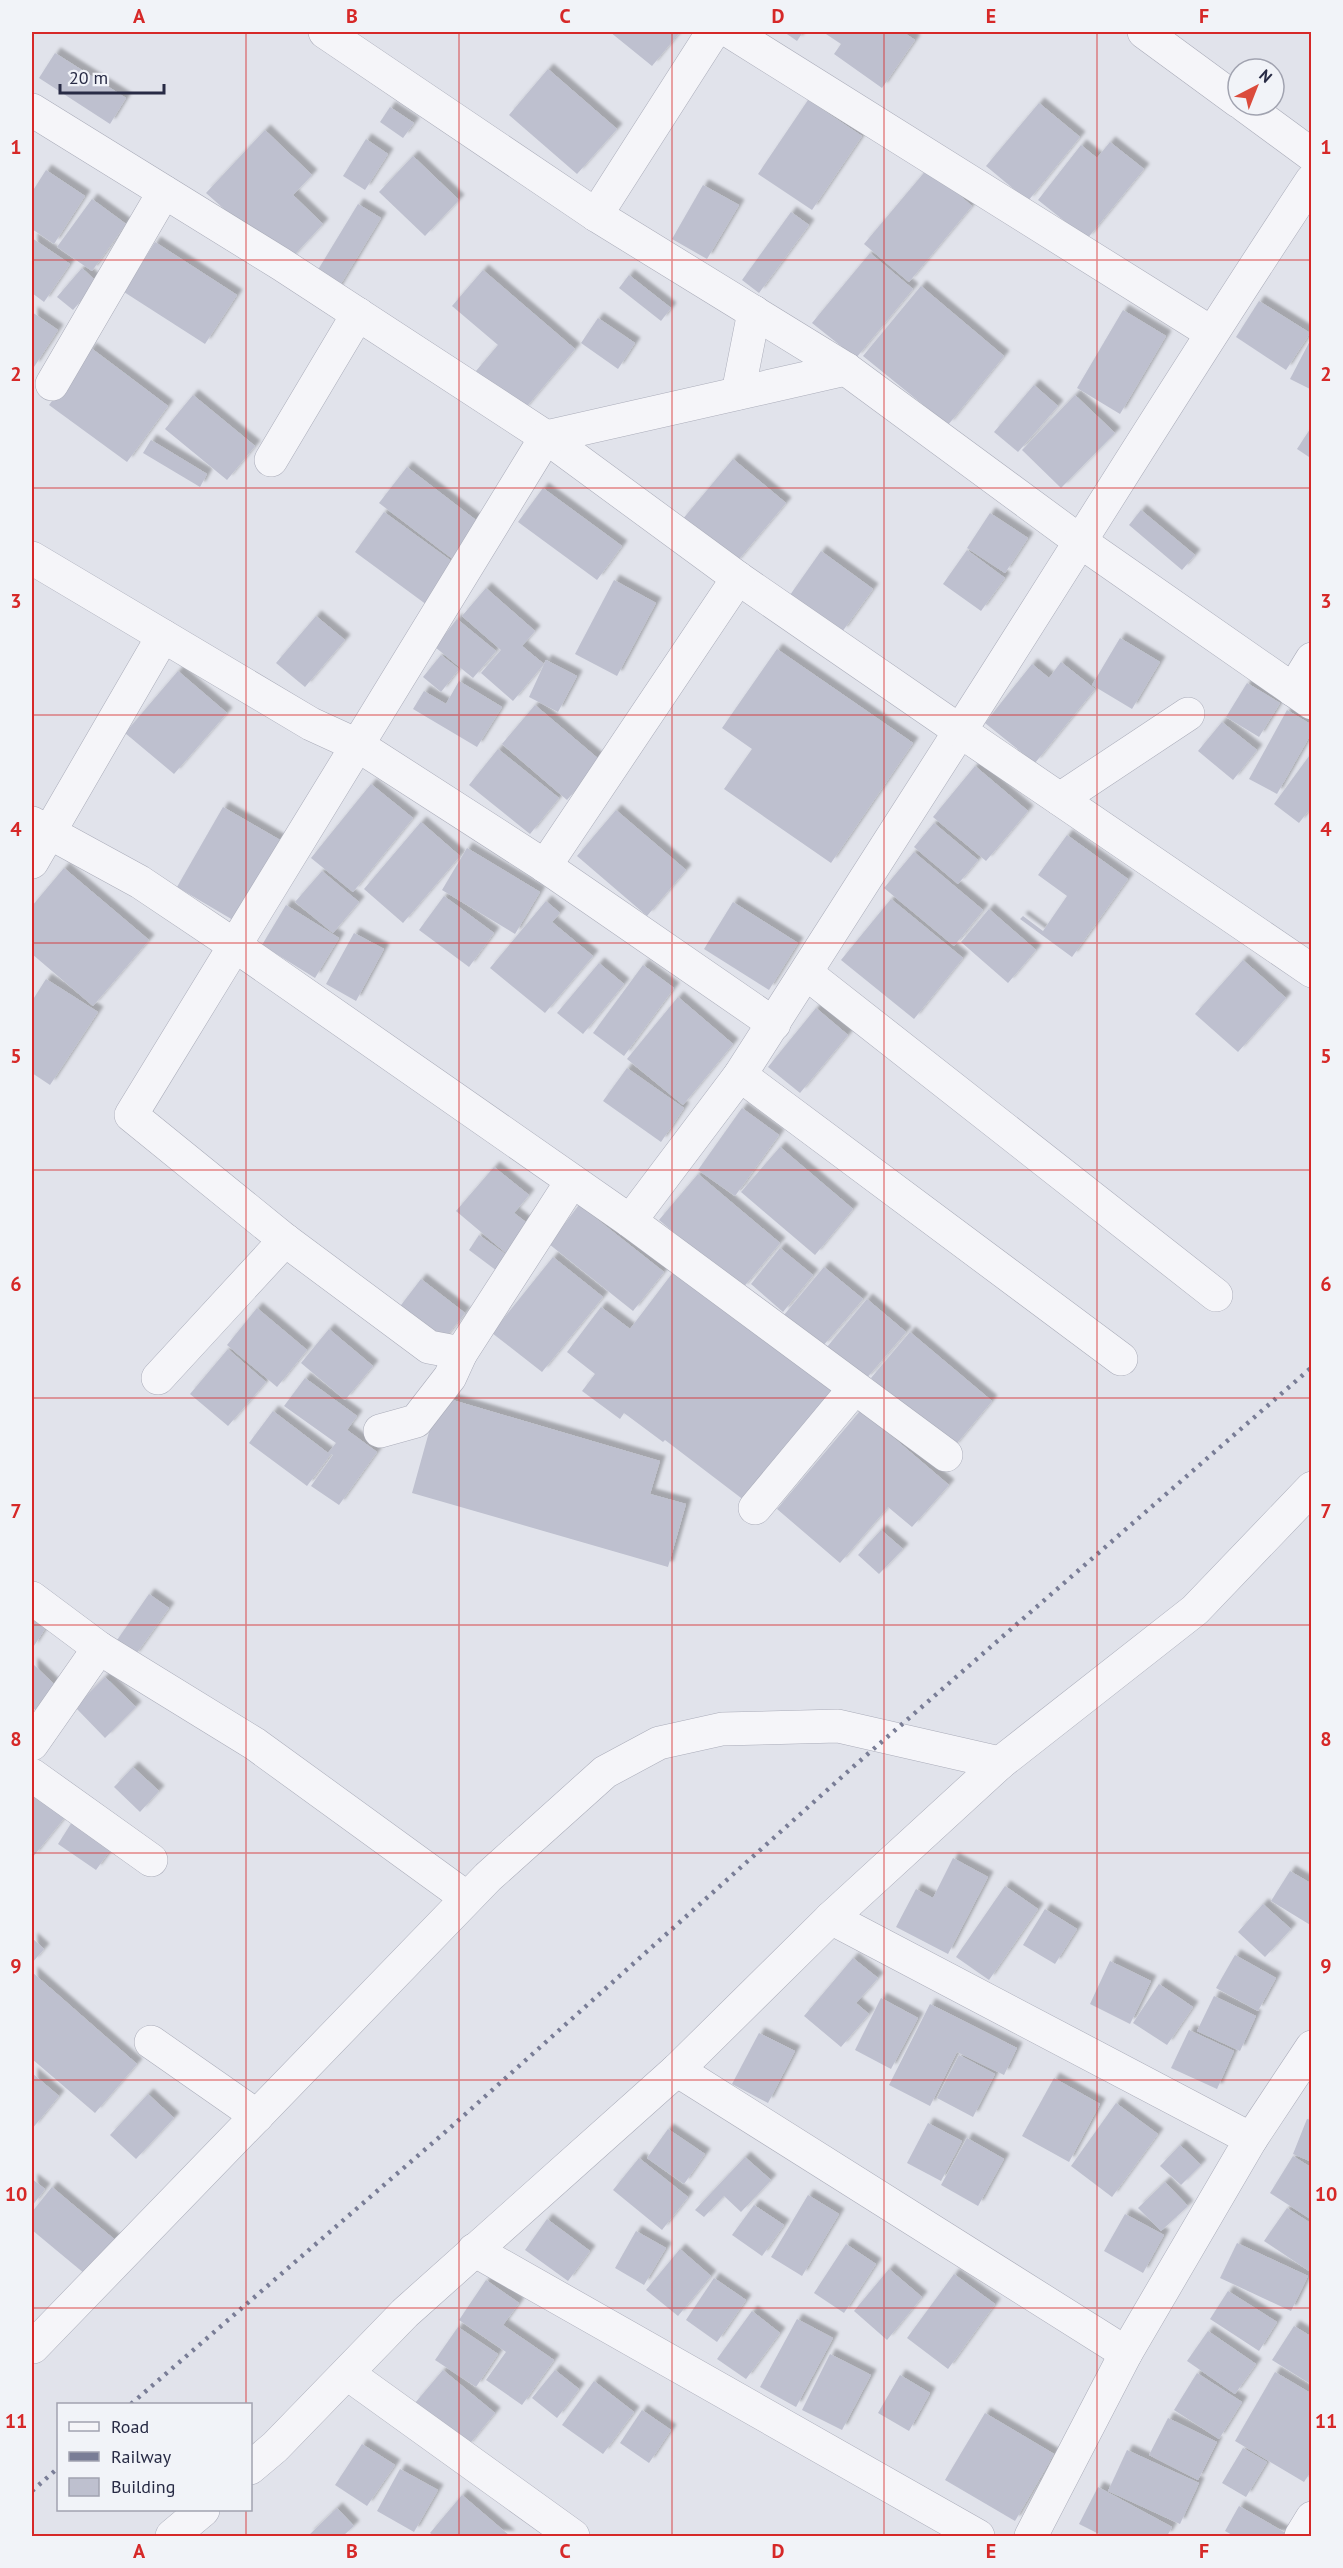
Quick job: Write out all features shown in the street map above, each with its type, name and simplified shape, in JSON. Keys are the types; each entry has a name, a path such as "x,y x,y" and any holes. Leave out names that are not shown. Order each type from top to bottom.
{"street":[{"path":"325,32 597,214 846,369 1081,542 1302,696 1311,659"},
{"path":"597,214 712,32"},
{"path":"731,32 1210,332"},
{"path":"1151,33 1226,92"},
{"path":"32,110 358,314 546,437 738,578 1311,971"},
{"path":"1260,117 1311,155"},
{"path":"630,1221 740,1075 774,1024 1081,542 1210,332 1311,180"},
{"path":"52,384 164,192"},
{"path":"738,393 754,312"},
{"path":"271,459 358,314"},
{"path":"461,1353 429,1347 285,1240 131,1115 237,947 546,437 846,369"},
{"path":"32,558 311,724 359,746 545,866 774,1024"},
{"path":"545,866 738,578"},
{"path":"32,862 40,827 163,636"},
{"path":"1060,800 1188,714"},
{"path":"40,827 140,882 237,947 630,1221 946,1455"},
{"path":"806,973 1216,1294"},
{"path":"740,1075 1121,1359"},
{"path":"380,1431 416,1421 450,1377 461,1353 572,1181"},
{"path":"158,1378 285,1240"},
{"path":"755,1508 854,1389"},
{"path":"252,2466 348,2374 405,2313 676,2070 831,1918 1000,1763 1195,1610 1311,1488"},
{"path":"32,1598 99,1648 255,1744 467,1898"},
{"path":"32,1744 99,1648"},
{"path":"32,2346 467,1898 605,1772 659,1743 722,1729 838,1726 1000,1763"},
{"path":"32,1775 151,1860"},
{"path":"831,1918 1251,2139"},
{"path":"151,2042 256,2116"},
{"path":"1031,2536 1126,2353 1251,2139 1310,2054"},
{"path":"676,2070 1126,2353"},
{"path":"474,2250 978,2536"},
{"path":"348,2374 573,2536"},
{"path":"177,2535 202,2511"},
{"path":"1301,2536 1311,2518"}],"building":[{"path":"610,32 680,32 652,66"},
{"path":"784,32 803,32 797,41"},
{"path":"823,32 903,32 915,40 882,88 834,54 841,44"},
{"path":"55,53 126,98 110,124 39,78"},
{"path":"548,69 617,129 577,174 509,115"},
{"path":"808,100 862,136 812,210 758,174"},
{"path":"1039,103 1080,137 1028,201 986,166"},
{"path":"390,107 414,123 403,138 380,122"},
{"path":"265,130 312,175 293,195 323,224 286,264 206,193"},
{"path":"366,139 388,154 365,190 343,176"},
{"path":"1110,142 1144,169 1087,239 1038,200 1081,145 1097,158"},
{"path":"413,156 459,200 425,236 379,192"},
{"path":"928,168 972,206 909,282 864,244"},
{"path":"46,170 85,196 54,244 32,229 32,192"},
{"path":"703,185 739,205 707,259 672,239"},
{"path":"92,199 126,224 92,271 57,247"},
{"path":"358,204 381,218 336,292 313,278"},
{"path":"791,212 809,225 759,293 742,280"},
{"path":"32,238 70,264 44,302 32,293"},
{"path":"155,242 237,295 205,344 124,292"},
{"path":"870,253 913,289 856,358 812,323"},
{"path":"82,268 97,282 73,310 57,297"},
{"path":"483,270 575,349 523,411 476,371 498,345 452,306"},
{"path":"629,275 671,308 661,321 619,288"},
{"path":"921,286 1004,356 948,425 863,356"},
{"path":"1259,301 1310,333 1286,370 1236,337"},
{"path":"1123,310 1166,336 1120,414 1077,388"},
{"path":"32,312 58,330 34,367 32,365"},
{"path":"598,318 635,343 618,369 581,343"},
{"path":"1312,337 1312,390 1290,379"},
{"path":"91,348 168,406 127,462 49,405"},
{"path":"1034,385 1058,406 1018,452 994,432"},
{"path":"193,395 255,446 227,480 165,429"},
{"path":"1075,395 1115,433 1061,488 1022,450"},
{"path":"1312,426 1312,459 1297,449"},
{"path":"151,440 207,474 200,487 143,453"},
{"path":"733,459 786,503 735,564 682,520"},
{"path":"407,467 481,524 454,560 379,503"},
{"path":"543,488 622,546 597,580 518,522"},
{"path":"1141,510 1195,555 1182,570 1129,525"},
{"path":"384,512 457,565 427,605 355,552"},
{"path":"990,513 1028,538 1005,573 967,548"},
{"path":"967,550 1005,578 981,611 943,584"},
{"path":"821,551 873,589 842,632 790,595"},
{"path":"614,580 656,603 617,676 575,654"},
{"path":"486,588 535,631 522,646 544,664 513,701 481,673 501,650 462,616"},
{"path":"316,616 345,640 305,687 276,663"},
{"path":"457,619 496,651 473,678 435,647"},
{"path":"1120,638 1160,662 1132,709 1092,685"},
{"path":"777,649 913,743 831,863 724,789 752,749 722,728"},
{"path":"441,655 459,669 441,692 423,677"},
{"path":"546,660 577,676 558,712 529,697"},
{"path":"1061,662 1095,689 1035,763 985,723 1032,664 1049,678"},
{"path":"178,671 227,713 174,774 125,733"},
{"path":"459,681 502,707 477,747 413,709 424,691 446,704"},
{"path":"1247,683 1280,703 1259,737 1226,717"},
{"path":"535,705 601,761 567,800 502,744"},
{"path":"1287,710 1312,725 1312,732 1277,794 1249,779"},
{"path":"1222,722 1257,750 1233,780 1198,751"},
{"path":"498,749 559,798 530,834 469,785"},
{"path":"1312,752 1312,806 1299,823 1274,804"},
{"path":"975,766 1028,811 986,861 933,817"},
{"path":"371,784 413,818 353,892 311,858"},
{"path":"223,807 280,840 233,920 177,887"},
{"path":"616,810 686,870 647,916 577,856"},
{"path":"421,822 460,856 403,923 364,889"},
{"path":"934,823 978,860 958,884 914,847"},
{"path":"1067,835 1128,879 1072,957 1020,919 1023,916 1043,931 1067,896 1038,875"},
{"path":"467,848 540,892 515,934 442,890"},
{"path":"914,852 983,910 954,946 884,888"},
{"path":"64,868 149,940 93,1006 32,954 32,906"},
{"path":"322,871 359,902 333,933 295,902"},
{"path":"444,896 494,933 469,967 419,930"},
{"path":"891,899 963,958 914,1019 841,960"},
{"path":"546,901 560,913 552,922 593,956 545,1013 490,968"},
{"path":"733,902 798,943 769,990 704,949"},
{"path":"286,905 339,938 315,978 262,945"},
{"path":"989,909 1036,950 1008,983 961,942"},
{"path":"354,933 384,949 356,1001 326,984"},
{"path":"1243,960 1286,998 1238,1052 1195,1014"},
{"path":"599,963 624,984 583,1034 557,1013"},
{"path":"643,965 674,988 624,1056 593,1033"},
{"path":"46,979 98,1012 50,1085 32,1073 32,1001"},
{"path":"678,997 733,1044 683,1105 627,1059"},
{"path":"816,1008 848,1035 800,1093 768,1067"},
{"path":"627,1068 684,1108 661,1142 603,1101"},
{"path":"742,1108 779,1135 735,1196 698,1170"},
{"path":"780,1147 853,1209 815,1255 741,1192"},
{"path":"494,1167 529,1195 514,1213 531,1226 507,1254 456,1211"},
{"path":"698,1174 780,1243 742,1289 659,1220"},
{"path":"579,1205 664,1272 633,1311 549,1244"},
{"path":"479,1235 508,1256 497,1271 469,1250"},
{"path":"780,1248 813,1275 783,1312 751,1284"},
{"path":"553,1257 603,1297 542,1372 492,1333"},
{"path":"824,1267 863,1299 822,1347 784,1315"},
{"path":"674,1271 834,1393 749,1504 665,1440 663,1442 624,1413 620,1419 582,1391 595,1374 567,1352 601,1307 630,1329"},
{"path":"421,1279 465,1313 441,1343 398,1309"},
{"path":"867,1299 906,1332 865,1380 827,1347"},
{"path":"257,1308 307,1350 277,1387 227,1345"},
{"path":"329,1329 373,1366 345,1400 301,1363"},
{"path":"910,1332 992,1401 953,1448 871,1378"},
{"path":"228,1349 266,1382 228,1426 190,1394"},
{"path":"305,1378 357,1416 347,1430 377,1452 339,1505 311,1486 333,1455 331,1454 307,1486 249,1443 273,1411 328,1453 336,1443 284,1406"},
{"path":"439,1396 660,1461 650,1494 686,1504 668,1567 412,1493"},
{"path":"861,1410 949,1485 912,1527 888,1507 840,1563 777,1509"},
{"path":"881,1530 903,1549 879,1574 858,1555"},
{"path":"149,1594 169,1608 134,1657 115,1643"},
{"path":"32,1609 50,1621 32,1649"},
{"path":"32,1663 57,1687 35,1710 32,1706"},
{"path":"105,1677 136,1707 105,1738 75,1707"},
{"path":"133,1767 159,1791 140,1812 114,1787"},
{"path":"37,1794 65,1817 32,1858 32,1800"},
{"path":"72,1822 111,1849 96,1870 58,1844"},
{"path":"953,1858 988,1877 948,1954 896,1927 916,1889 933,1898"},
{"path":"1290,1871 1312,1884 1312,1926 1271,1901"},
{"path":"1005,1886 1038,1909 989,1980 956,1957"},
{"path":"1263,1904 1291,1929 1265,1957 1238,1932"},
{"path":"1045,1909 1077,1929 1055,1964 1023,1945"},
{"path":"32,1938 44,1949 32,1963"},
{"path":"1235,1955 1276,1978 1258,2011 1216,1988"},
{"path":"853,1958 878,1978 856,2003 869,2014 841,2047 804,2016"},
{"path":"1110,1961 1151,1981 1130,2024 1090,2004"},
{"path":"32,1972 137,2064 95,2113 32,2059"},
{"path":"1159,1984 1193,2007 1167,2045 1133,2023"},
{"path":"1214,1996 1256,2016 1240,2051 1197,2031"},
{"path":"881,1998 918,2018 891,2069 855,2050"},
{"path":"930,2004 1017,2048 1004,2075 957,2052 930,2106 889,2085"},
{"path":"1189,2030 1234,2051 1217,2089 1171,2068"},
{"path":"759,2033 795,2051 768,2103 732,2084"},
{"path":"959,2055 995,2074 973,2117 937,2098"},
{"path":"32,2073 59,2096 32,2129"},
{"path":"1054,2078 1100,2104 1069,2162 1022,2136"},
{"path":"148,2094 174,2118 136,2159 110,2135"},
{"path":"1116,2103 1158,2134 1112,2197 1071,2166"},
{"path":"1307,2119 1312,2120 1312,2162 1293,2154"},
{"path":"928,2123 962,2141 941,2181 907,2163"},
{"path":"668,2129 705,2154 684,2184 647,2158"},
{"path":"967,2138 1004,2159 978,2206 941,2185"},
{"path":"1180,2145 1201,2165 1181,2185 1160,2166"},
{"path":"1293,2156 1312,2168 1312,2220 1270,2193"},
{"path":"745,2157 771,2180 741,2212 724,2196 704,2217 695,2210"},
{"path":"639,2158 688,2197 662,2230 613,2190"},
{"path":"32,2179 45,2189 32,2206"},
{"path":"1165,2182 1188,2206 1161,2231 1138,2208"},
{"path":"52,2187 120,2244 91,2279 32,2230 32,2212"},
{"path":"808,2195 839,2214 802,2276 771,2257"},
{"path":"754,2205 784,2225 762,2256 732,2235"},
{"path":"1287,2208 1312,2224 1312,2273 1264,2241"},
{"path":"1125,2214 1164,2235 1143,2273 1104,2251"},
{"path":"547,2219 590,2251 568,2281 525,2250"},
{"path":"636,2231 666,2248 644,2285 615,2268"},
{"path":"1237,2243 1308,2276 1291,2311 1220,2278"},
{"path":"846,2244 876,2264 844,2313 814,2293"},
{"path":"680,2249 711,2276 678,2316 646,2290"},
{"path":"889,2269 922,2297 887,2340 854,2311"},
{"path":"954,2274 995,2304 948,2369 907,2338"},
{"path":"714,2278 746,2300 717,2342 686,2320"},
{"path":"486,2280 519,2303 503,2325 554,2360 522,2405 486,2380 506,2352 459,2320"},
{"path":"1228,2291 1277,2322 1259,2351 1210,2319"},
{"path":"752,2311 780,2333 746,2379 717,2359"},
{"path":"797,2319 833,2338 796,2407 760,2387"},
{"path":"1294,2326 1312,2337 1312,2385 1272,2360"},
{"path":"458,2327 498,2354 476,2387 435,2360"},
{"path":"1208,2331 1256,2364 1235,2394 1187,2361"},
{"path":"830,2354 871,2375 842,2430 802,2410"},
{"path":"443,2370 495,2413 467,2447 415,2403"},
{"path":"555,2370 579,2389 557,2418 532,2398"},
{"path":"1275,2372 1312,2394 1312,2470 1304,2482 1235,2441"},
{"path":"1197,2373 1242,2402 1219,2439 1174,2410"},
{"path":"900,2375 930,2393 909,2431 878,2413"},
{"path":"594,2381 634,2412 603,2454 562,2425"},
{"path":"642,2410 671,2430 649,2463 620,2443"},
{"path":"985,2413 1054,2454 1015,2521 945,2480"},
{"path":"1168,2418 1217,2442 1198,2480 1149,2455"},
{"path":"362,2444 395,2465 367,2506 335,2485"},
{"path":"1243,2448 1267,2462 1246,2497 1222,2483"},
{"path":"1127,2450 1199,2483 1180,2524 1108,2491"},
{"path":"400,2469 438,2490 414,2532 377,2511"},
{"path":"1098,2487 1172,2527 1167,2536 1103,2536 1079,2524"},
{"path":"462,2495 510,2536 434,2536 430,2533"},
{"path":"1239,2506 1291,2536 1234,2536 1225,2531"},
{"path":"337,2508 354,2526 343,2536 308,2536"}],"railway":[{"path":"132,2403 451,2127 854,1766 1312,1367"},
{"path":"32,2491 57,2469"}]}
